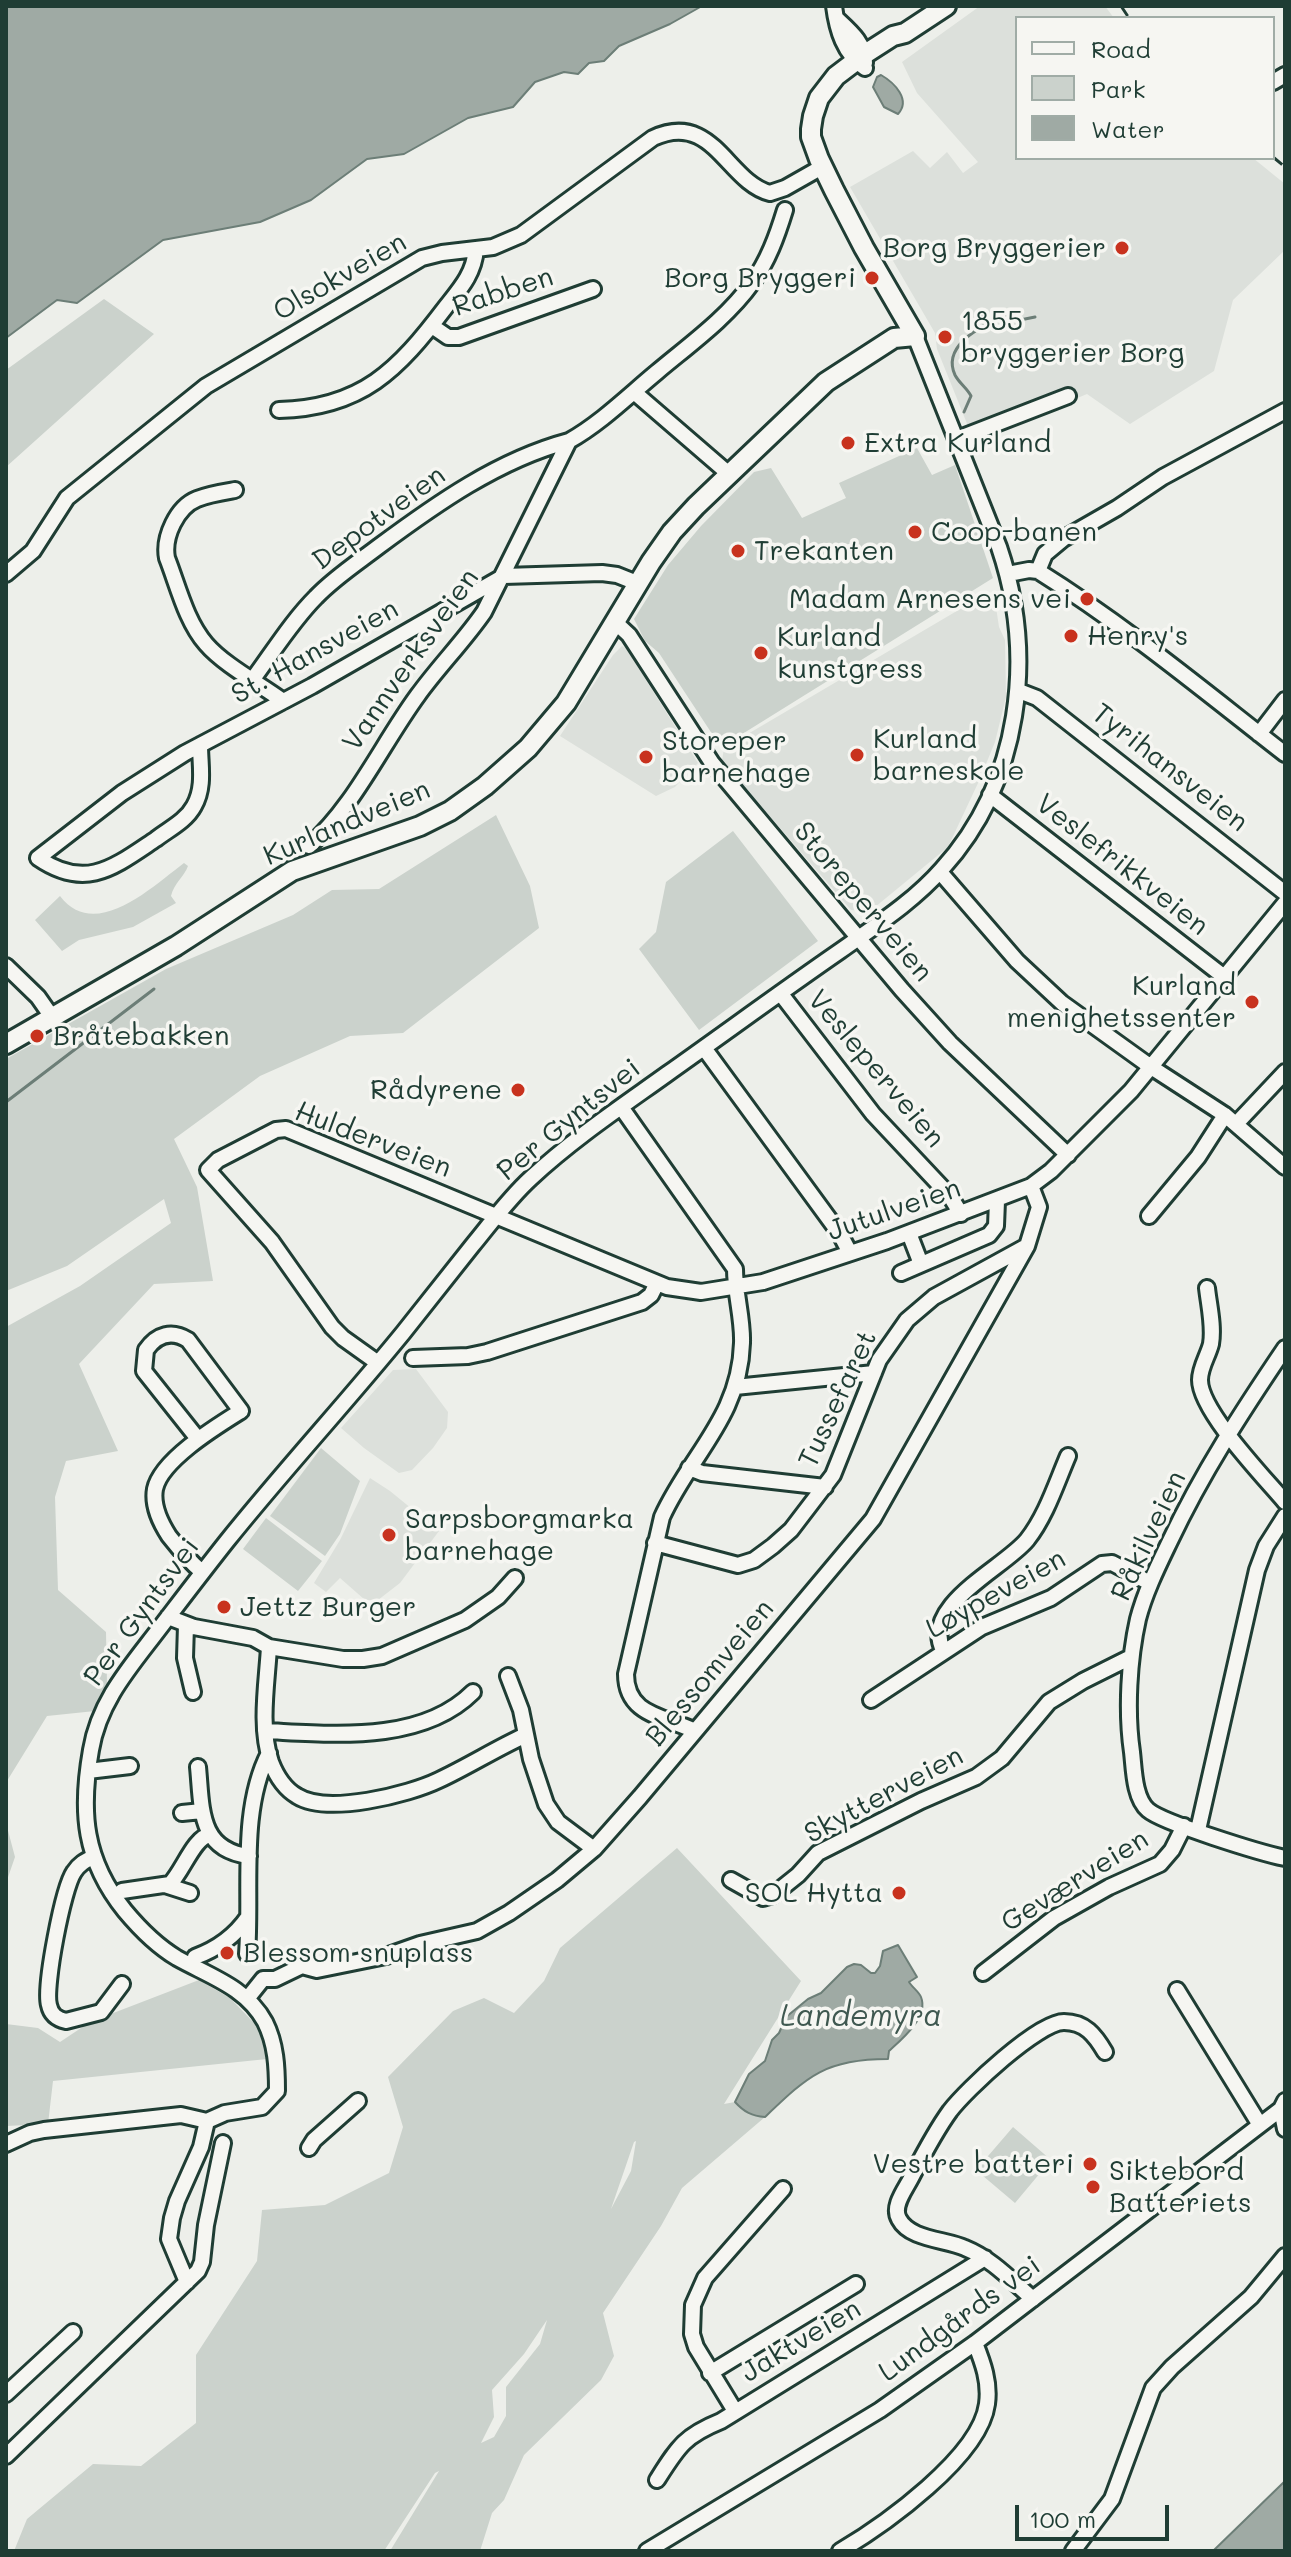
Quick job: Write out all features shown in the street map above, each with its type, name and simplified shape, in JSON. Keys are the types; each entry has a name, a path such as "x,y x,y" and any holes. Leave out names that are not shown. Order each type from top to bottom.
{"main road":[{"path":"915,336 864,248 811,137 816,106 826,87 861,61 900,43 905,33 946,6"},
{"name":"Kurlandveien","path":"52,1017 153,960 292,871 420,826 450,811 485,786 516,760 566,703 637,583 672,532 816,390 860,363 900,352 915,336"},
{"path":"6,1044 52,1017"}],"street":[{"path":"835,12 837,29 861,61"},
{"name":"Olsokveien","path":"6,574 36,547 67,498 206,386 411,263 432,255 493,247 521,235 647,142 667,132 681,131 702,139 756,186 770,193 785,188 820,159"},
{"name":"Vannverksveien","path":"309,846 334,822 419,693 472,630 504,576 534,508 569,441 634,392 746,291 766,260 785,210"},
{"path":"279,410 338,401 356,393 402,362 470,275 476,249"},
{"name":"Rabben","path":"432,326 448,337 459,337 593,289"},
{"name":"Per Gyntsvei","path":"247,1999 207,1972 177,1958 142,1931 109,1889 93,1857 86,1829 88,1771 93,1736 106,1702 202,1572 378,1363 496,1216 532,1177 621,1107 860,938 940,872 965,839 990,795 1009,743 1019,691 1019,649 1008,574 915,336"},
{"path":"634,392 729,474"},
{"path":"957,439 1068,396"},
{"path":"1038,571 1045,554 1063,539 1163,477 1285,411"},
{"name":"Depotveien","path":"253,679 306,608 349,568 428,511 481,478 525,456 569,441"},
{"path":"235,490 191,502 170,531 165,550 197,632 210,649 283,701"},
{"path":"1008,574 1038,571 1100,610 1285,754"},
{"name":"St. Hansveien","path":"200,745 199,796 187,815 166,832 125,860 98,872 64,873 38,858 122,793 200,745 504,576 602,573 637,583"},
{"name":"Storeperveien","path":"614,621 629,635 712,763 860,938 950,1043 1068,1155"},
{"name":"Tyrihansveien","path":"1019,691 1037,698 1061,716 1285,893"},
{"path":"1259,734 1285,700"},
{"name":"Veslefrikkveien","path":"990,795 1223,976"},
{"path":"940,872 1000,943 1042,986 1151,1067 1230,1119 1285,1167"},
{"name":"Jutulveien","path":"657,1283 701,1292 775,1279 909,1233 1031,1186 1112,1113 1285,903"},
{"path":"6,966 38,997 52,1017"},
{"name":"Vesleperveien","path":"781,994 873,1114 950,1196 961,1214"},
{"path":"704,1048 840,1234 850,1253"},
{"path":"1149,1216 1230,1119 1285,1072"},
{"path":"621,1107 735,1269 742,1343 735,1387 720,1423 672,1495 662,1517 626,1674 626,1687 632,1700 643,1709 695,1731"},
{"name":"Hulderveien","path":"378,1363 332,1327 272,1242 208,1170 218,1160 266,1134 286,1129 657,1283"},
{"name":"Blessomveien","path":"247,1999 263,1979 275,1979 302,1966 317,1970 386,1956 420,1944 477,1931 532,1898 594,1849 873,1519 1027,1246 1039,1207 1031,1186"},
{"path":"901,1273 989,1235 996,1226 997,1201"},
{"path":"909,1233 921,1264"},
{"name":"Tussefaret","path":"655,1543 732,1564 743,1565 754,1560 791,1530 825,1487 839,1463 889,1343 934,1297 1027,1246"},
{"path":"413,1358 468,1356 487,1352 642,1302 651,1295 657,1283"},
{"path":"1207,1288 1211,1341 1200,1384 1206,1400 1228,1433 1285,1502"},
{"path":"198,1439 144,1371 144,1355 157,1338 176,1335 188,1340 241,1411"},
{"name":"Råkilveien","path":"1285,1348 1228,1433 1181,1517 1150,1583 1138,1620 1131,1657 1131,1744 1139,1792 1146,1808 1158,1816 1191,1828 1285,1858"},
{"path":"735,1387 874,1373"},
{"path":"202,1572 188,1561 157,1514 155,1498 158,1481 198,1439 241,1411 256,1405"},
{"path":"943,1650 938,1634 942,1622 965,1591 1026,1542 1042,1517 1068,1456"},
{"path":"689,1468 716,1475 825,1487"},
{"name":"Geværveien","path":"983,1973 1054,1918 1109,1887 1160,1864 1191,1828 1257,1570 1266,1546 1285,1516"},
{"name":"Løypeveien","path":"871,1700 943,1650 992,1621 1051,1598 1102,1564 1112,1563 1150,1583"},
{"path":"168,1617 186,1625 253,1638 269,1647 343,1659 382,1656 465,1620 498,1597 515,1578"},
{"path":"186,1625 185,1658 193,1692"},
{"path":"269,1647 265,1731 269,1753 282,1782 297,1796 316,1803 343,1803 382,1797 438,1781 526,1735"},
{"name":"Skytterveien","path":"731,1880 763,1898 773,1895 798,1875 818,1853 976,1777 1002,1758 1049,1702 1100,1671 1131,1657"},
{"path":"508,1676 521,1710 536,1777 551,1814 594,1849"},
{"path":"265,1731 351,1735 383,1732 443,1713 473,1692"},
{"path":"247,1954 249,1856 258,1774 269,1753"},
{"path":"88,1771 130,1766"},
{"path":"198,1767 204,1825 225,1849 249,1856"},
{"path":"182,1813 202,1811"},
{"path":"122,1891 165,1885 175,1880 199,1839 210,1835"},
{"path":"93,1857 74,1871 66,1888 48,2003 53,2015 66,2021 101,2012 122,1984"},
{"path":"165,1885 190,1893"},
{"path":"195,1957 220,1945 239,1930 248,1917"},
{"path":"1177,1990 1260,2125"},
{"path":"6,2144 44,2130 181,2115 207,2121 225,2113 262,2107 277,2091 276,2060 264,2020 247,1999"},
{"path":"1033,2299 985,2258 957,2245 917,2233 902,2224 897,2208 938,2128 952,2108 1045,2028 1061,2022 1078,2024 1091,2031 1105,2052"},
{"path":"309,2148 358,2101"},
{"path":"1283,2105 1285,2129"},
{"name":"Lundgårds vei","path":"647,2551 880,2410 975,2343 1283,2105"},
{"path":"187,2282 169,2239 177,2201 201,2147 207,2121"},
{"path":"6,2456 187,2282 202,2262 206,2225 223,2143"},
{"path":"735,2411 710,2373 692,2334 691,2318 696,2293 705,2278 783,2189"},
{"path":"1073,2551 1112,2499 1153,2388 1172,2367 1251,2297 1285,2256"},
{"name":"Jaktveien","path":"657,2480 688,2437 721,2421 985,2258"},
{"path":"710,2373 856,2284"},
{"path":"6,2394 73,2332"},
{"path":"840,2551 880,2526 917,2497 971,2439 985,2413 988,2397 986,2374 975,2343"}],"shaded area":[{"path":"980,6 1105,6 1112,16 1015,16 1015,160 1255,160 1285,184 1285,250 1233,300 1214,371 1130,424 1087,394 974,441 937,349 935,333 850,187 913,151 930,168 947,152 963,173 978,162 917,93 902,62"},
{"name":"Kurland barneskole","path":"994,594 999,627 1005,640 1006,697 995,742 979,781 948,847 869,912 851,910 722,761 724,748 984,595"},
{"path":"622,646 698,763 675,787 656,796 560,736"},
{"path":"416,1369 448,1412 447,1428 412,1470 399,1473 341,1428 393,1370"},
{"name":"Sarpsborgmarka barnehage","path":"370,1478 439,1531 400,1583 378,1600 365,1600 340,1578 326,1592 314,1583 340,1540"}],"green space":[{"path":"104,299 154,334 6,467 6,370"},
{"path":"917,448 932,475 955,465 993,578 720,746 659,653 645,641 634,619 668,565 754,472 771,468 802,518 846,498 839,483"},
{"path":"496,815 530,886 539,928 403,1033 350,1036 260,1076 174,1139 197,1187 213,1281 154,1284 79,1364 118,1451 66,1461 55,1497 58,1590 106,1632 107,1684 95,1711 47,1716 7,1781 6,1789 6,1327 80,1286 171,1223 164,1199 67,1266 6,1291 6,1059 166,969 293,915 332,890 379,889"},
{"path":"733,831 818,941 699,1030 639,949 656,932 666,882"},
{"path":"184,863 188,866 171,896 176,903 133,927 79,940 62,951 35,920 60,896 74,909 90,914 123,906"},
{"path":"321,1448 360,1481 340,1534 325,1556 270,1516"},
{"path":"266,1518 322,1561 298,1591 243,1549"},
{"path":"6,1823 15,1857 6,1883"},
{"path":"677,1848 801,1981 724,2104 735,2102 748,2113 765,2117 682,2188 661,2226 603,2313 614,2356 601,2380 524,2455 504,2500 492,2513 480,2551 390,2551 439,2471 384,2551 14,2551 27,2519 93,2464 141,2466 196,2423 196,2355 257,2261 262,2210 325,2205 389,2173 403,2127 388,2077 453,2011 484,1998 514,2013 544,1981 560,1948","holes":["634,2142 631,2171 611,2209","547,2320 540,2344 506,2387 506,2416 494,2437 481,2443 494,2417 492,2390 524,2354"]},
{"path":"199,1980 230,1998 258,2027 267,2059 53,2081 48,2124 6,2126 6,2024 38,2028 60,2042 90,2022"},
{"path":"1013,2127 1051,2160 1015,2203 976,2170"}],"water":[{"path":"6,6 702,6 619,46 604,61 589,63 578,74 564,72 535,82 513,107 468,118 404,154 367,159 311,200 260,222 163,240 77,303 57,300 6,338"},
{"path":"881,75 900,92 903,103 898,114 884,107 873,87"},
{"name":"Landemyra","path":"898,1945 917,1977 909,1982 920,1995 922,2005 918,2020 889,2051 888,2059 848,2062 819,2073 765,2117 748,2113 735,2102 749,2074 765,2061 772,2040 786,2017 808,1999 821,1993 847,1967 861,1965 875,1973 883,1951"},
{"path":"1285,2481 1285,2551 1213,2551"}],"waterway":[{"path":"964,412 971,396 955,375 952,364 959,346 975,331 1003,315 1020,320 1035,317"},
{"path":"6,1102 154,989"}],"railway":[{"path":"1121,6 1128,16"},
{"path":"1275,159 1285,167"}],"place":[{"name":"Borg Bryggerier","path":"1122,248"},
{"name":"Borg Bryggeri","path":"872,278"},
{"name":"1855 bryggerier Borg","path":"945,337"},
{"name":"Extra Kurland","path":"848,443"},
{"name":"Coop-banen","path":"915,532"},
{"name":"Trekanten","path":"738,551"},
{"name":"Madam Arnesens vei","path":"1087,599"},
{"name":"Henry's","path":"1071,636"},
{"name":"Kurland kunstgress","path":"761,653"},
{"name":"Kurland barneskole","path":"857,755"},
{"name":"Storeper barnehage","path":"646,757"},
{"name":"Kurland menighetssenter","path":"1252,1002"},
{"name":"Bråtebakken","path":"37,1036"},
{"name":"Rådyrene","path":"518,1090"},
{"name":"Sarpsborgmarka barnehage","path":"389,1535"},
{"name":"Jettz Burger","path":"224,1607"},
{"name":"SOL Hytta","path":"899,1893"},
{"name":"Blessom snuplass","path":"227,1953"},
{"name":"Vestre batteri","path":"1090,2164"},
{"name":"Siktebord Batteriets","path":"1093,2187"}]}
